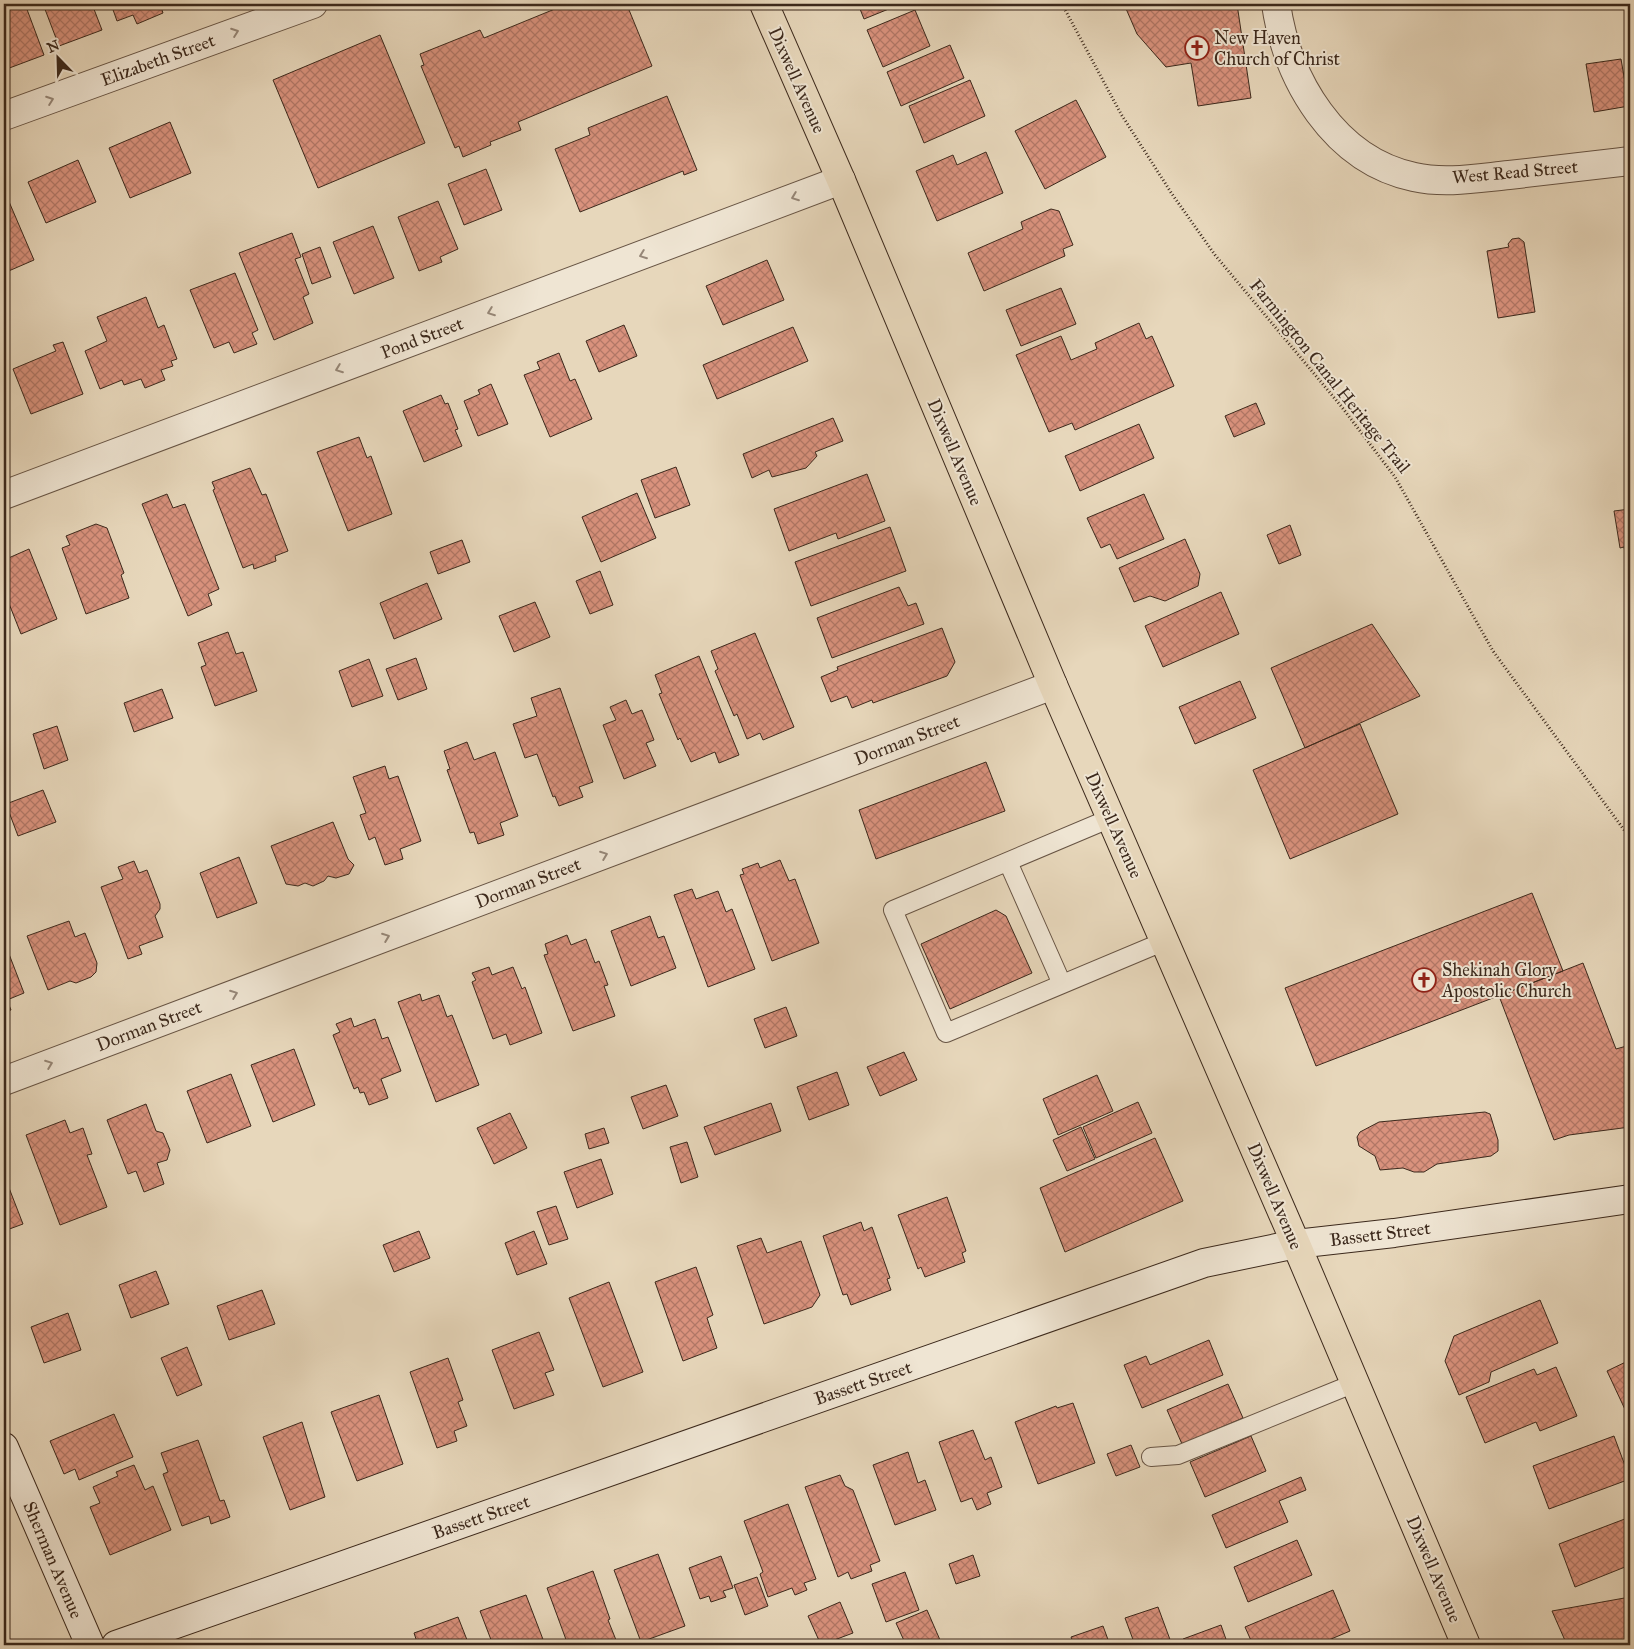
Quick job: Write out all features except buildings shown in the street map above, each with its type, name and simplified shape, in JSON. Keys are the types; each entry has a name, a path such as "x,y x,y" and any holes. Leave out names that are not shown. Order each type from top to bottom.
{"main road":[{"name":"Dixwell Avenue","path":"764,4 841,180 1053,684 1296,1244 1355,1383 1461,1644"}],"street":[{"name":"Elizabeth Street","path":"4,116 313,4"},
{"name":"West Read Street","path":"1276,4 1278,21 1293,68 1315,110 1348,145 1377,164 1415,177 1451,180 1630,161"},
{"name":"Pond Street","path":"4,495 841,180"},
{"name":"Dorman Street","path":"4,1081 1053,684"},
{"name":"Bassett Street","path":"116,1645 1204,1263 1296,1244 1394,1233 1630,1199"},
{"name":"Sherman Avenue","path":"4,1447 90,1645"}],"lane":[{"path":"1111,818 893,910 946,1033 1165,941"},
{"path":"1008,862 1062,984"},
{"path":"1151,1456 1178,1455 1355,1383"}],"path":[{"name":"Farmington Canal Heritage Trail","path":"1062,4 1121,114 1172,194 1215,255 1341,406 1395,477 1493,651 1630,838"}],"place":[{"name":"New Haven Church of Christ","path":"1197,48"},
{"name":"Shekinah Glory Apostolic Church","path":"1424,980"}]}
